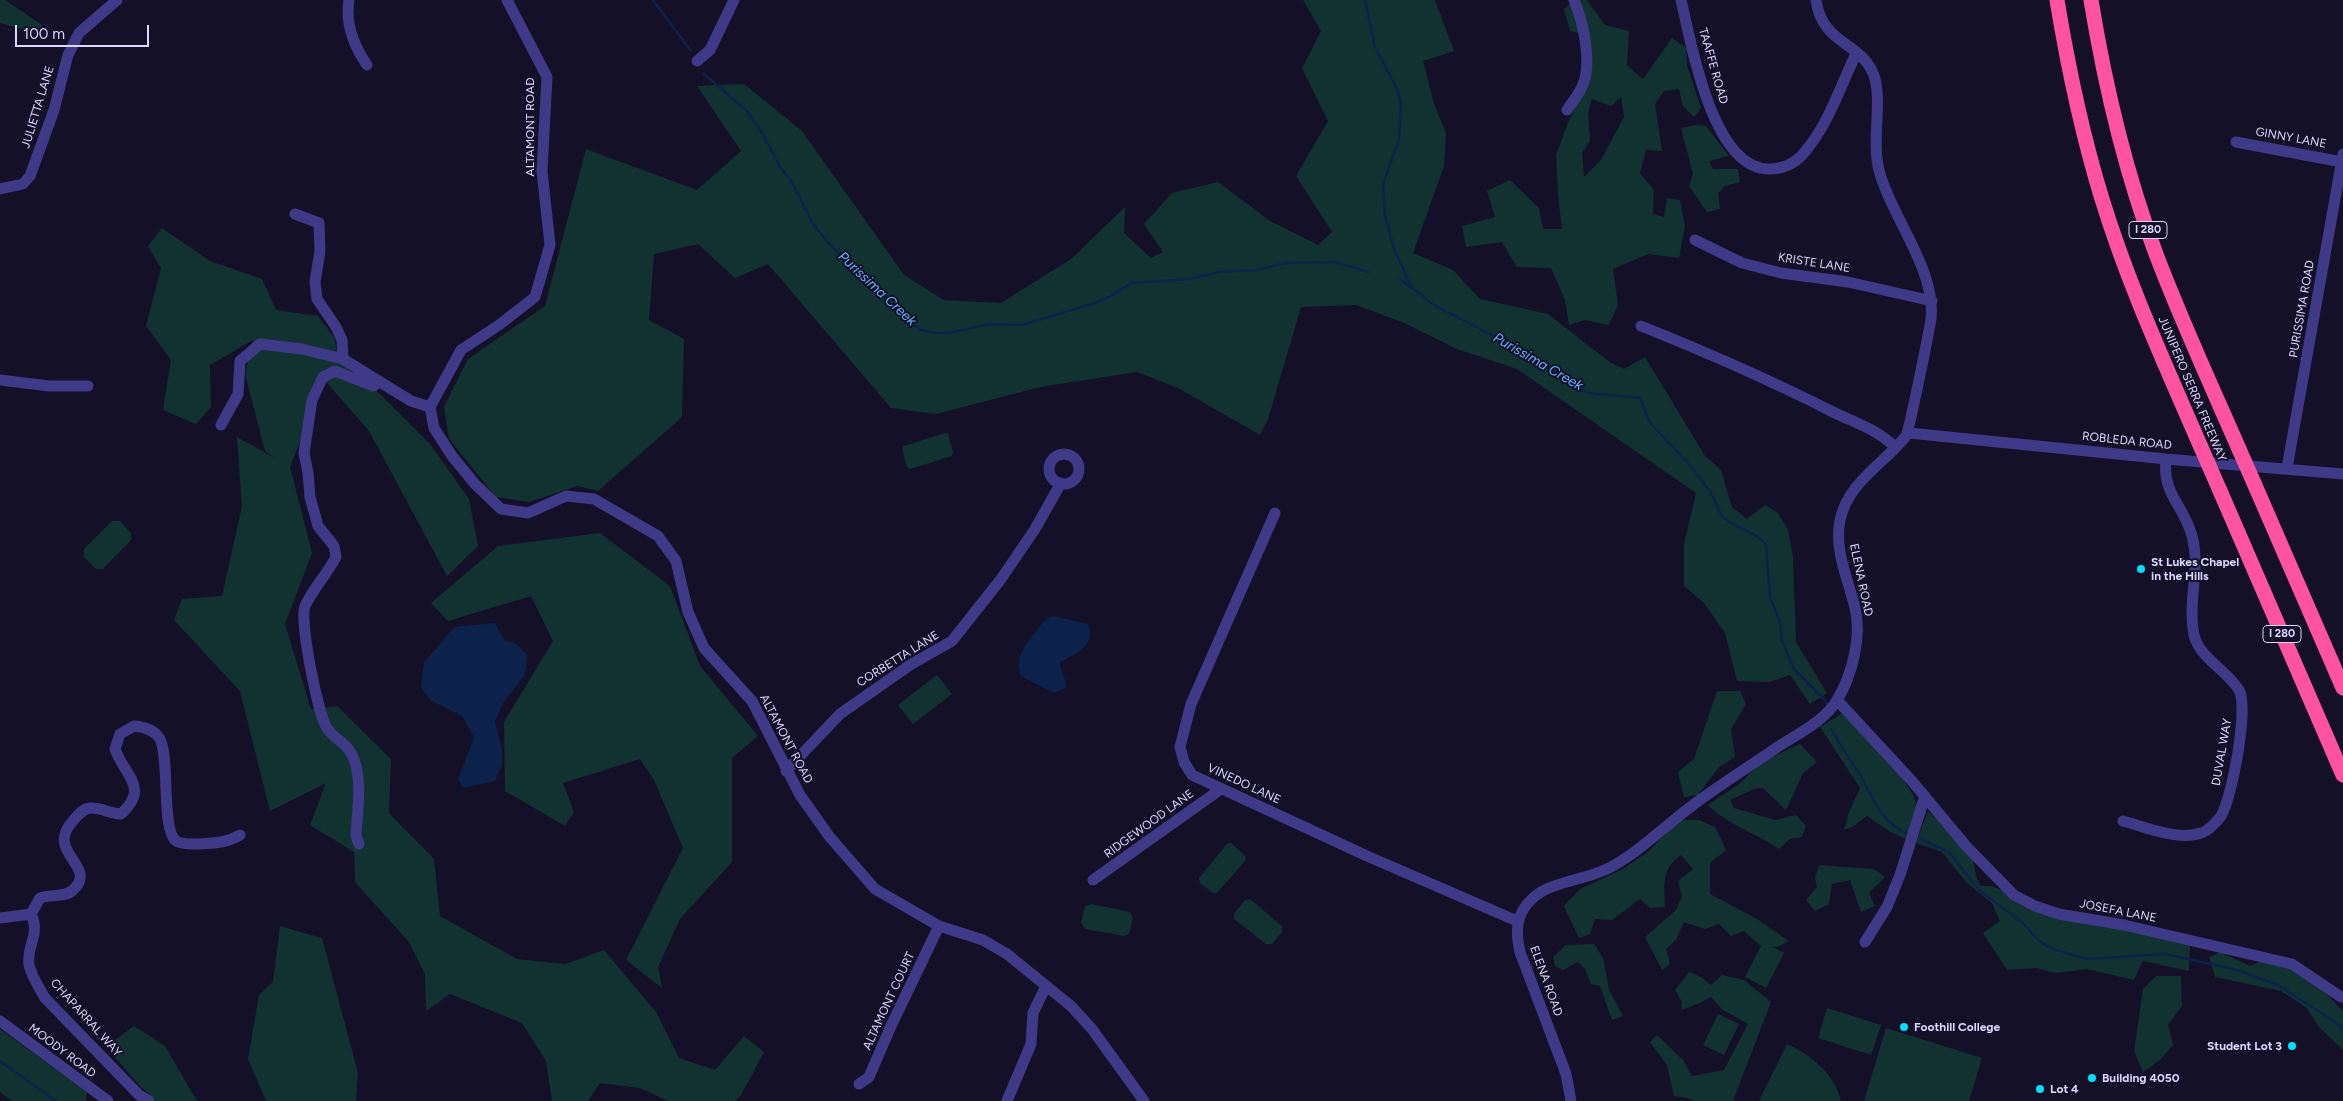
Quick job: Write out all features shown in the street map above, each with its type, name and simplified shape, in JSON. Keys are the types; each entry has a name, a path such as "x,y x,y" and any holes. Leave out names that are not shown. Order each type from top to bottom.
{"highway":[{"name":"JUNIPERO SERRA FREEWAY","path":"2057,0 2070,77 2102,200 2139,301 2343,775"},
{"name":"JUNIPERO SERRA FREEWAY","path":"2090,0 2115,124 2134,190 2156,254 2343,688"}],"street":[{"name":"JULIETTA LANE","path":"0,189 23,184 30,176 54,110 68,55 79,33 117,0"},
{"path":"349,0 350,32 356,50 367,65"},
{"name":"ALTAMONT ROAD","path":"508,0 547,77 542,171 550,245 535,297 499,326 461,350 430,407 434,428 452,456 474,484 501,509 528,513 566,496 594,498 658,536 676,561 688,612 704,648 752,702 786,771 800,795 829,836 875,889 939,926 983,940 1007,954 1070,1006 1092,1029 1144,1101"},
{"path":"697,61 710,50 734,0"},
{"path":"1567,110 1583,86 1586,70 1585,38 1574,0"},
{"name":"TAAFFE ROAD","path":"1680,0 1696,66 1715,121 1738,154 1758,167 1780,168 1792,164 1802,156 1813,142 1827,117 1856,54"},
{"path":"1816,0 1821,20 1830,33 1868,64 1875,76 1877,102 1875,137 1879,172 1890,205 1924,274 1932,301 1930,322 1909,433"},
{"name":"GINNY LANE","path":"2236,142 2342,164"},
{"name":"PURISSIMA ROAD","path":"2287,468 2342,164"},
{"path":"294,214 320,223 320,251 315,282 317,299 336,326 342,340 343,360"},
{"name":"KRISTE LANE","path":"1695,240 1742,263 1781,273 1848,282 1932,301"},
{"path":"1641,326 1774,382 1848,419 1871,428 1885,437 1895,447"},
{"path":"221,425 238,394 240,361 260,344 302,349 343,360 410,401 430,407"},
{"path":"359,844 356,836 359,778 351,753 326,728 315,691 303,620 304,606 336,557 334,546 318,526 310,497 304,453 312,400 323,377 335,371 373,386 380,382"},
{"path":"0,380 49,386 88,386"},
{"name":"ROBLEDA ROAD","path":"1909,433 2166,459 2343,474"},
{"name":"ELENA ROAD","path":"1571,1101 1566,1074 1520,952 1516,936 1517,921 1524,908 1534,896 1609,868 1624,859 1696,803 1826,715 1837,700 1850,667 1857,635 1856,610 1838,546 1840,519 1855,488 1909,433"},
{"name":"DUVAL WAY","path":"2123,821 2181,835 2201,833 2211,826 2221,816 2227,801 2242,722 2240,691 2202,651 2195,636 2196,561 2192,536 2165,481 2166,459"},
{"name":"CORBETTA LANE","path":"786,771 840,714 910,665 952,641 1001,579 1035,529 1061,483"},
{"name":"VINEDO LANE","path":"1276,513 1191,704 1180,747 1184,762 1192,775 1221,789 1517,921"},
{"name":"JOSEFA LANE","path":"1837,700 1925,796 1967,847 2014,895 2035,906 2059,914 2124,925 2292,964 2340,997"},
{"path":"0,918 24,913 31,914 40,898 49,894 65,895 74,890 80,878 79,866 65,850 62,841 68,826 79,813 91,808 121,814 132,804 135,792 132,778 119,760 115,749 120,734 134,726 148,728 160,739 164,756 169,822 172,836 176,841 190,844 229,841 240,835"},
{"name":"RIDGEWOOD LANE","path":"1093,880 1221,789"},
{"path":"1865,942 1887,907 1900,875 1925,796"},
{"name":"CHAPARRAL WAY","path":"31,914 36,924 29,963 34,980 46,998 139,1095 149,1101"},
{"name":"ALTAMONT COURT","path":"859,1084 870,1077 891,1026 939,926"},
{"path":"1007,1101 1031,1044 1033,1012 1046,986"},
{"name":"MOODY ROAD","path":"0,1021 102,1100"}],"green space":[{"path":"0,0 5,0 48,29 36,33 0,23"},
{"path":"1303,0 1435,0 1454,51 1423,61 1434,104 1446,133 1444,166 1413,253 1453,270 1480,299 1548,314 1611,363 1624,369 1645,357 1705,456 1721,470 1732,507 1747,519 1765,505 1778,513 1788,530 1793,557 1796,642 1827,693 1810,704 1790,675 1769,682 1737,681 1725,633 1704,603 1684,586 1684,544 1696,493 1517,369 1457,349 1402,322 1356,305 1301,307 1268,419 1260,435 1178,388 1137,372 1040,387 936,414 891,408 768,264 735,278 698,244 654,254 649,320 684,339 682,417 598,491 577,486 529,502 496,497 449,439 444,407 468,359 545,306 586,149 697,190 741,151 697,86 744,84 802,131 904,275 944,300 1001,303 1071,259 1125,207 1124,233 1151,258 1163,252 1144,224 1172,193 1218,182 1270,221 1318,245 1332,232 1296,176 1328,121 1302,68 1321,31"},
{"path":"1575,0 1587,0 1605,25 1629,31 1627,65 1643,79 1672,38 1686,48 1687,65 1701,108 1694,117 1683,106 1679,89 1664,91 1655,104 1662,151 1646,150 1640,173 1654,190 1653,214 1664,217 1667,198 1680,200 1685,226 1679,258 1648,254 1613,269 1618,305 1609,325 1585,320 1569,325 1565,300 1551,268 1517,267 1502,242 1466,247 1462,226 1495,217 1487,191 1510,180 1539,208 1543,229 1562,229 1556,155 1569,120 1587,86 1587,35 1570,31 1564,9","holes":["1621,97 1624,117 1601,160 1584,177 1582,153 1590,141 1588,113 1592,99 1611,106"]},
{"path":"1696,125 1706,126 1729,156 1709,161 1713,169 1738,169 1740,182 1725,186 1718,193 1720,209 1707,212 1689,186 1693,174 1681,128"},
{"path":"162,228 210,261 262,279 276,310 318,316 334,337 337,351 430,444 469,499 478,546 447,576 369,431 321,376 303,434 290,467 312,553 285,624 311,709 337,706 391,759 389,813 434,859 440,916 517,959 565,964 604,950 656,1012 679,1058 715,1070 744,1036 764,1052 741,1095 735,1101 668,1101 640,1088 600,1083 588,1101 552,1101 546,1061 522,1023 450,994 426,1011 425,974 409,942 355,882 354,852 310,825 326,783 270,811 240,691 174,620 182,599 222,596 242,506 237,437 275,458 265,451 245,374 253,340 210,365 211,407 196,424 163,410 171,360 146,326 161,268 148,246"},
{"path":"945,433 948,434 953,452 952,456 910,469 907,467 902,449 904,446"},
{"path":"112,521 120,521 131,533 131,540 103,569 96,569 84,557 84,549"},
{"path":"600,533 670,586 700,666 758,736 732,758 732,862 680,919 658,967 662,988 626,960 683,848 654,780 640,759 563,783 574,812 565,826 505,791 504,722 553,641 531,596 448,621 431,603 498,546"},
{"path":"937,675 952,694 913,724 898,705"},
{"path":"1717,691 1740,691 1746,704 1731,729 1735,757 1719,767 1698,795 1684,797 1678,772 1694,759"},
{"path":"1843,713 1887,758 1899,773 1915,800 1918,813 1906,839 1889,831 1867,816 1852,827 1844,830 1849,812 1860,788 1820,727"},
{"path":"1800,744 1817,762 1803,773 1786,810 1763,788 1754,789 1730,800 1734,808 1776,820 1796,815 1806,826 1802,837 1790,839 1779,849 1733,824 1708,805 1742,782 1759,763"},
{"path":"1928,811 1972,854 1980,886 1991,886 2004,891 2050,916 2161,936 2190,945 2189,971 2143,961 2134,980 2087,969 2056,973 2036,968 2007,970 1983,933 2000,921 1992,903 1966,882 1942,852 1916,843"},
{"path":"1679,820 1699,820 1715,827 1726,850 1710,863 1710,894 1757,919 1789,941 1777,947 1772,947 1784,953 1766,988 1745,977 1761,946 1744,931 1731,936 1719,924 1705,929 1684,922 1676,940 1666,949 1670,964 1662,970 1645,937 1676,910 1682,897 1678,881 1693,869 1681,855 1670,866 1665,878 1665,907 1650,908 1640,899 1612,920 1595,919 1590,934 1579,938 1564,906 1580,889 1623,869 1649,851"},
{"path":"1231,843 1245,856 1246,860 1217,893 1213,893 1200,883 1199,878 1227,844"},
{"path":"1819,865 1874,869 1885,877 1869,893 1875,906 1861,912 1850,880 1832,884 1829,904 1815,911 1806,900 1817,887 1815,878"},
{"path":"1250,899 1282,926 1282,932 1272,944 1266,944 1234,919 1234,914 1245,900"},
{"path":"1091,904 1130,912 1133,918 1129,934 1124,936 1085,929 1081,923 1085,907"},
{"path":"280,926 322,938 358,1073 356,1101 266,1101 248,1059 259,995 273,982"},
{"path":"1594,944 1603,958 1609,990 1623,1016 1612,1020 1600,986 1591,984 1585,969 1578,962 1563,970 1555,966 1553,957 1566,945"},
{"path":"2220,952 2250,966 2266,959 2290,967 2315,982 2343,1011 2343,1050 2318,1026 2307,1008 2281,991 2215,977 2209,957"},
{"path":"1689,972 1701,977 1711,985 1722,975 1744,980 1771,1002 1733,1101 1694,1101 1674,1096 1667,1065 1650,1042 1657,1035 1683,1060 1692,1076 1724,1070 1748,1024 1723,1010 1711,997 1681,1010 1682,1002 1675,990"},
{"path":"2156,976 2181,976 2182,1006 2168,1025 2173,1045 2160,1060 2143,1072 2134,1051 2143,989"},
{"path":"1827,1008 1881,1025 1871,1055 1818,1038"},
{"path":"1718,1014 1739,1024 1724,1055 1703,1045"},
{"path":"134,1026 165,1046 197,1101 156,1101 113,1055 115,1040"},
{"path":"1886,1028 1982,1058 1969,1101 1864,1101"},
{"path":"0,1029 87,1092 86,1101 12,1101 0,1092"},
{"path":"1787,1044 1813,1059 1820,1066 1833,1082 1841,1101 1759,1101"}],"water":[{"path":"1053,616 1088,624 1090,632 1087,643 1083,648 1060,662 1066,688 1054,693 1021,676 1019,669 1020,656 1029,640 1044,621"},
{"path":"495,623 504,640 517,644 527,655 525,675 503,703 495,722 502,749 502,765 495,781 463,788 458,779 474,737 462,716 430,700 421,687 424,663 454,627"}],"waterway":[{"name":"Purissima Creek","path":"653,0 690,50"},
{"path":"1365,0 1375,47 1397,89 1401,103 1399,140 1383,184 1385,217 1395,251 1412,288"},
{"name":"Purissima Creek","path":"704,74 747,111 764,136 780,167 792,182 813,224 830,245 858,269 903,317 921,330 948,333 989,324 1022,325 1095,303 1109,297 1131,283 1190,279 1219,272 1256,270 1286,263 1335,262 1368,272"},
{"name":"Purissima Creek","path":"1400,279 1434,305 1511,345 1589,393 1640,398 1650,423 1690,465 1711,493 1723,518 1760,538 1766,545 1770,597 1780,622 1782,641 1794,669 1825,700 1828,706"},
{"name":"Purissima Creek","path":"1831,729 1883,816 1907,834"},
{"name":"Purissima Creek","path":"1921,839 1949,852 1979,890 2022,922 2038,940 2050,948 2087,959 2165,954 2234,969 2278,985 2343,1029"},
{"path":"0,1061 56,1101"}],"place":[{"name":"St Lukes Chapel in the Hills","path":"2141,569"},
{"name":"Foothill College","path":"1904,1027"},
{"name":"Student Lot 3","path":"2292,1046"},
{"name":"Building 4050","path":"2092,1078"},
{"name":"Lot 4","path":"2040,1089"}]}
